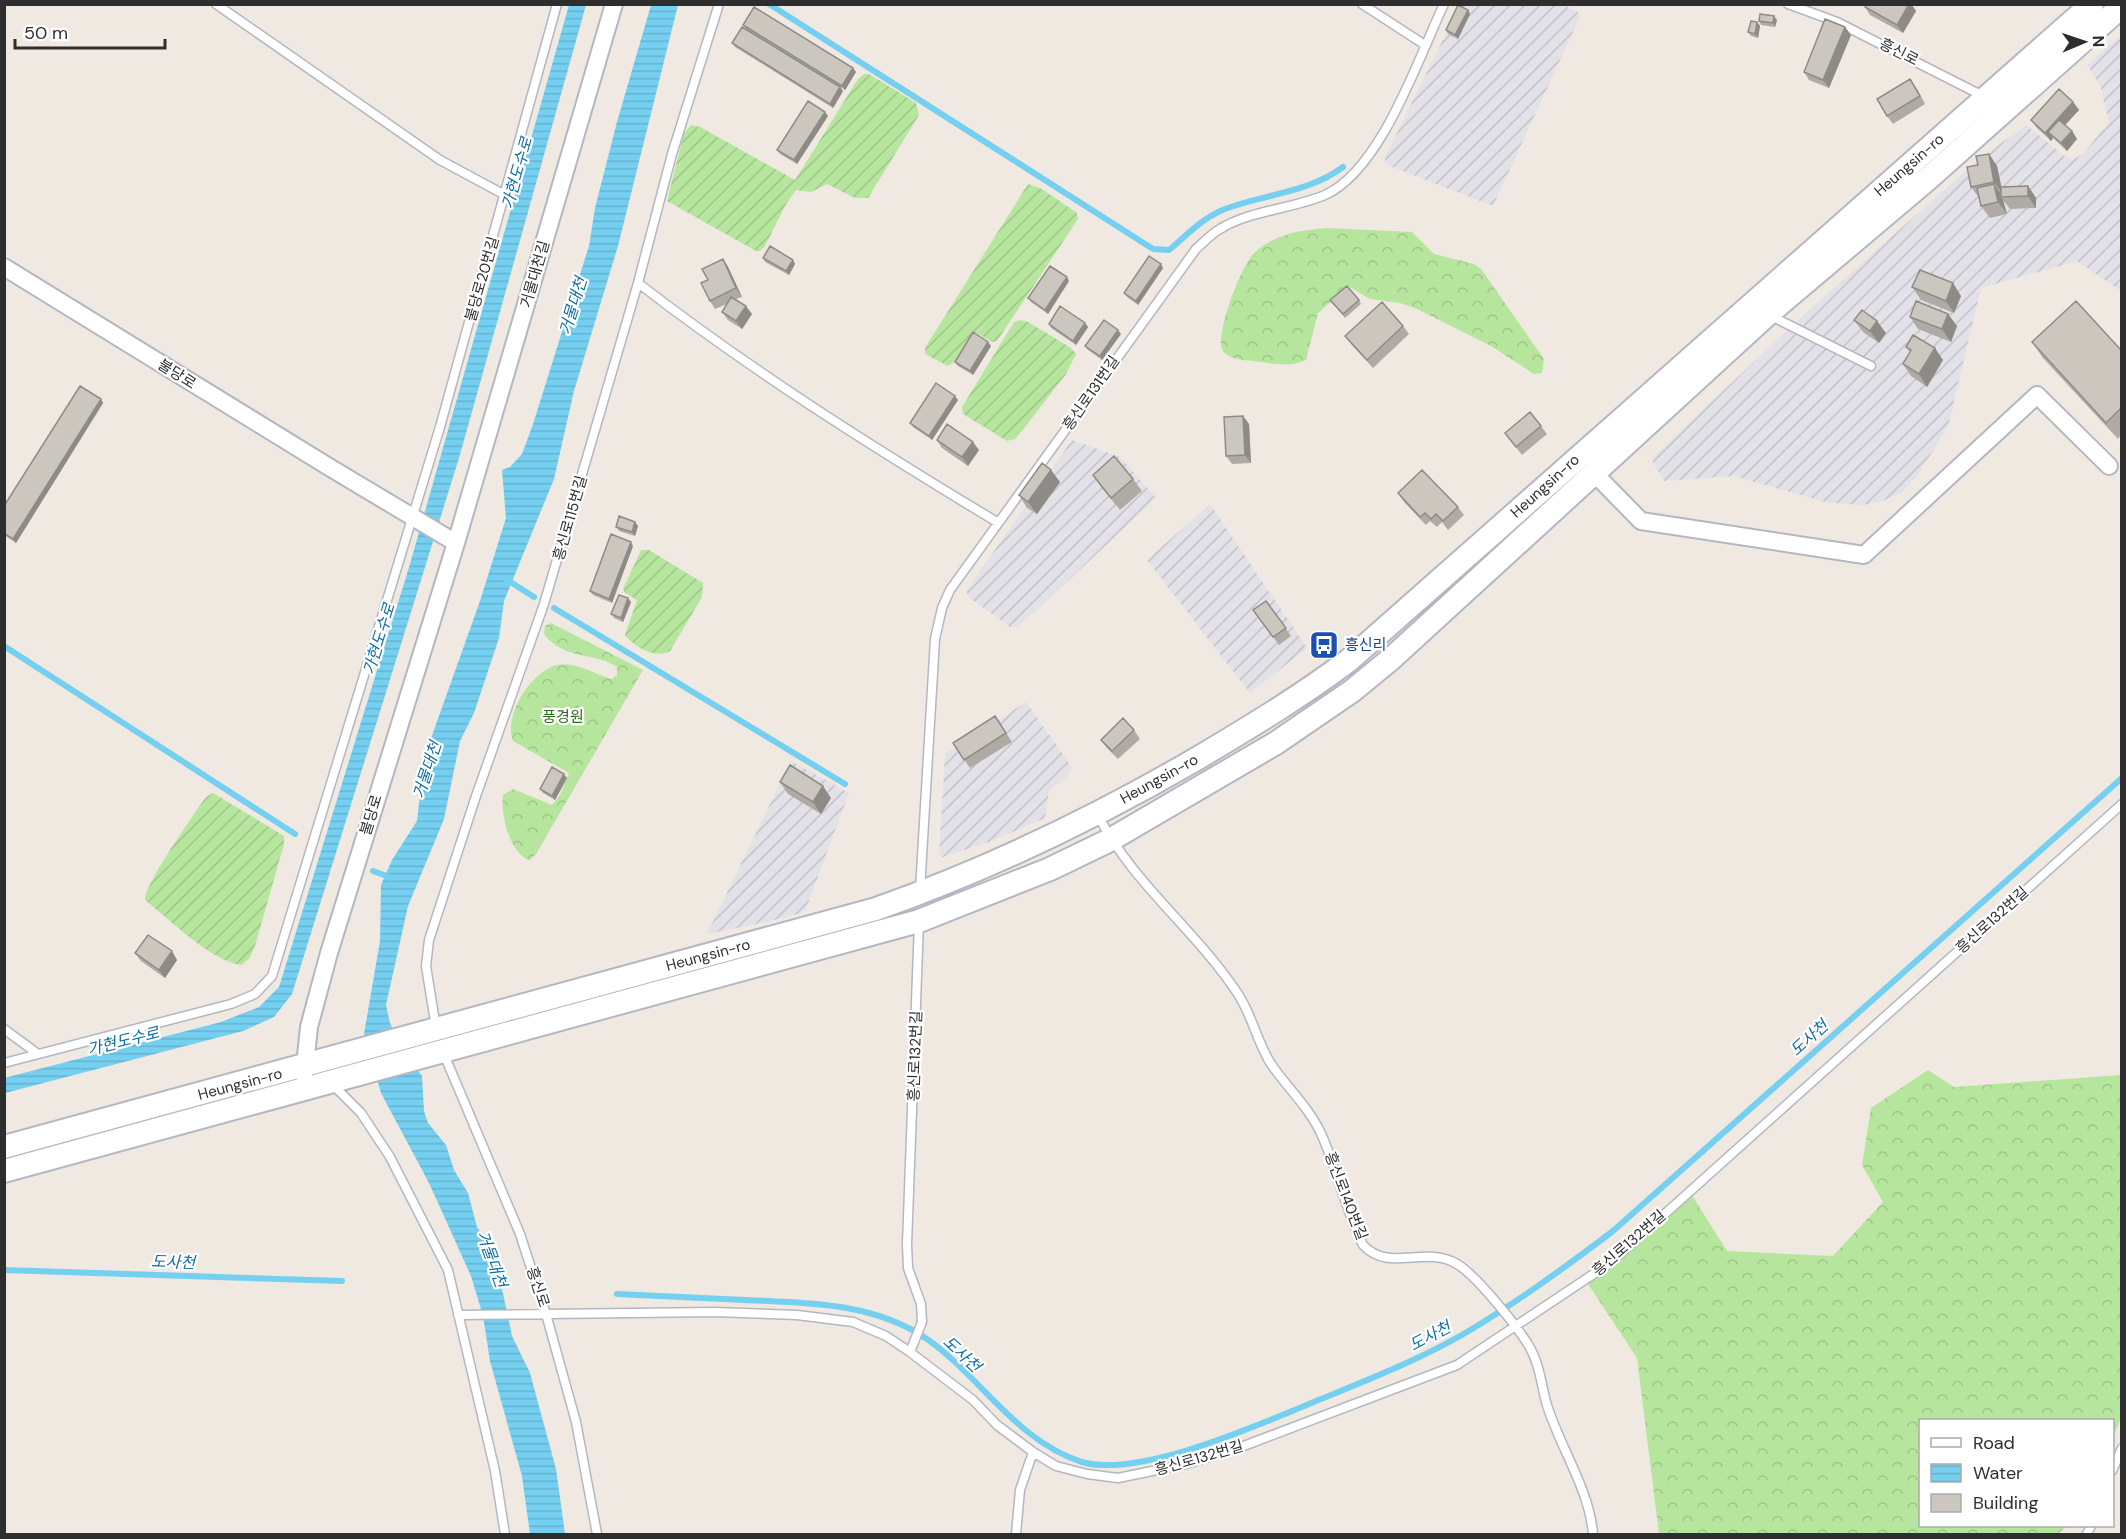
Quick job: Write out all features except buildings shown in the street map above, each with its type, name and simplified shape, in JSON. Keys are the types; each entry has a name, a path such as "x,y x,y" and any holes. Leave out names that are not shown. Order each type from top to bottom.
{"main road":[{"name":"Heungsin-ro","path":"438,1053 919,921 1050,869 1110,840 1258,753 1352,691 1453,603 1996,103 2092,4"},
{"name":"Heungsin-ro","path":"4,1147 821,925 920,894 987,867 1142,790 1283,707 1348,660 1996,103 2121,6"},
{"path":"339,1080 438,1053"},
{"name":"Heungsin-ro","path":"4,1171 339,1080"}],"street":[{"name":"거물대천길","path":"456,543 614,4"},
{"name":"불당로","path":"4,267 411,518 456,543 329,953 309,1027 303,1066 305,1090"},
{"path":"1594,473 1641,521 1864,555 2037,395 2109,466"}],"lane":[{"path":"216,4 432,154 505,195"},
{"name":"불당로20번길","path":"4,1063 231,1004 255,994 272,976 440,427 557,4"},
{"name":"흥신로115번길","path":"432,1030 426,966 429,940 476,796 544,604 638,283 672,154 719,4"},
{"path":"1362,4 1425,45"},
{"name":"흥신로131번길","path":"920,894 935,639 942,608 950,590 1196,249 1220,229 1238,221 1323,195 1342,186 1359,171 1381,136 1444,4"},
{"name":"흥신로","path":"1788,4 1873,38 1996,103"},
{"path":"638,283 715,342 887,456 997,522"},
{"path":"1767,314 1871,366"},
{"name":"흥신로132번길","path":"919,921 906,1244 908,1268 921,1304 922,1322 912,1348 1032,1452 1066,1469 1118,1478 1186,1464 1241,1447 1457,1365 1610,1263 2121,804"},
{"name":"흥신로140번길","path":"1097,813 1110,840 1153,894 1211,957 1240,996 1267,1057 1307,1109 1322,1136 1363,1245 1373,1255 1386,1258 1439,1257 1456,1264 1471,1275 1528,1344 1536,1359 1546,1401 1584,1497 1593,1534"},
{"path":"4,1029 38,1054"},
{"name":"흥신로","path":"438,1053 520,1234 546,1314 576,1422 597,1534"},
{"path":"339,1080 390,1157 448,1270 495,1471 505,1534"},
{"path":"458,1315 715,1312 827,1317 853,1322 912,1348"},
{"path":"2114,1466 2121,1448"},
{"path":"1016,1534 1020,1490 1032,1452"}],"shaded area":[{"path":"1460,5 1564,5 1579,13 1579,19 1493,206 1385,164 1385,157"},
{"path":"2121,35 2121,291 2077,261 1981,288 1948,427 1917,476 1902,492 1892,497 1877,503 1860,505 1825,502 1734,476 1664,481 1651,459 1810,309 1978,160 2026,125 2063,155 2074,159 2083,154 2109,122 2100,85 2087,65"},
{"path":"1072,440 1120,457 1156,498 1034,613 1016,627 1010,627 971,599 966,591"},
{"path":"1210,504 1307,648 1250,693 1147,560"},
{"path":"1026,702 1072,767 1067,777 1049,790 1045,818 992,841 943,857 939,855 945,754"},
{"path":"791,761 849,793 806,909 801,913 767,922 707,934"}],"green space":[{"path":"864,74 869,74 916,103 919,115 868,198 855,198 827,184 811,192 796,190 760,251 756,251 667,201 684,133 691,125 700,127 795,180 858,79"},
{"path":"1028,184 1042,189 1077,213 1078,219 997,341 992,342 977,333 973,334 957,360 948,366 925,354 925,348"},
{"path":"1327,228 1412,232 1434,254 1474,264 1481,269 1544,359 1542,373 1534,374 1491,346 1417,309 1400,303 1370,299 1348,286 1318,313 1306,360 1295,364 1279,364 1240,360 1226,354 1221,343 1225,317 1236,285 1254,253 1279,237"},
{"path":"1020,320 1028,322 1071,348 1076,354 1066,374 1022,431 1015,439 1007,441 963,414 962,407 1014,322"},
{"path":"641,550 649,550 703,583 702,597 670,651 664,653 658,654 645,650 625,635 637,600 625,593 623,589"},
{"name":"풍경원","path":"551,623 643,670 536,854 530,860 523,857 512,842 503,812 503,795 513,789 552,805 560,795 569,773 513,741 512,719 516,708 529,685 547,669 557,665 571,665 612,679 617,675 617,667 608,662 570,652 552,643 544,634 545,626"},
{"path":"213,793 284,836 284,844 255,946 249,959 241,965 229,962 204,948 145,900 152,880 171,849 206,797"},
{"path":"1928,1070 1954,1087 2121,1075 2122,1414 2114,1436 2114,1419 1919,1419 1919,1527 2066,1527 2058,1534 1659,1534 1637,1358 1588,1284 1688,1189 1727,1251 1833,1256 1883,1202 1862,1165 1871,1108"}],"water":[{"path":"569,5 586,5 459,458 292,994 274,1017 243,1031 5,1093 4,1078 221,1022 259,1007 279,987 410,564"},
{"name":"거물대천","path":"651,5 678,5 618,246 574,391 554,479 504,601 499,638 474,713 460,741 444,819 408,906 386,1005 390,1023 404,1052 422,1076 424,1111 428,1123 446,1145 454,1170 468,1193 477,1227 494,1251 512,1336 530,1373 556,1469 565,1534 530,1534 522,1476 490,1361 483,1316 471,1276 429,1183 381,1093 364,1034 380,941 381,885 392,860 417,821 423,766 429,744 480,601 506,518 502,470 510,467 522,454 533,424 589,246 595,208 617,122"}],"waterway":[{"path":"769,4 1153,249 1169,250 1202,222 1225,209 1301,188 1330,176 1343,167"},
{"path":"504,578 534,597"},
{"path":"554,608 845,784"},
{"path":"4,646 295,834"},
{"name":"도사천","path":"617,1294 815,1304 862,1311 884,1318 927,1339 965,1371 1018,1424 1059,1452 1082,1462 1107,1465 1136,1463 1202,1446 1398,1367 1435,1349 1491,1318 1561,1269 1613,1231 2122,778"},
{"path":"373,871 392,878"},
{"name":"도사천","path":"4,1270 342,1281"}],"place":[{"name":"흥신리","path":"1324,645"}],"water label":[{"name":"가현도수로","path":"517,173"},
{"name":"가현도수로","path":"379,639"},
{"name":"가현도수로","path":"123,1041"}]}
